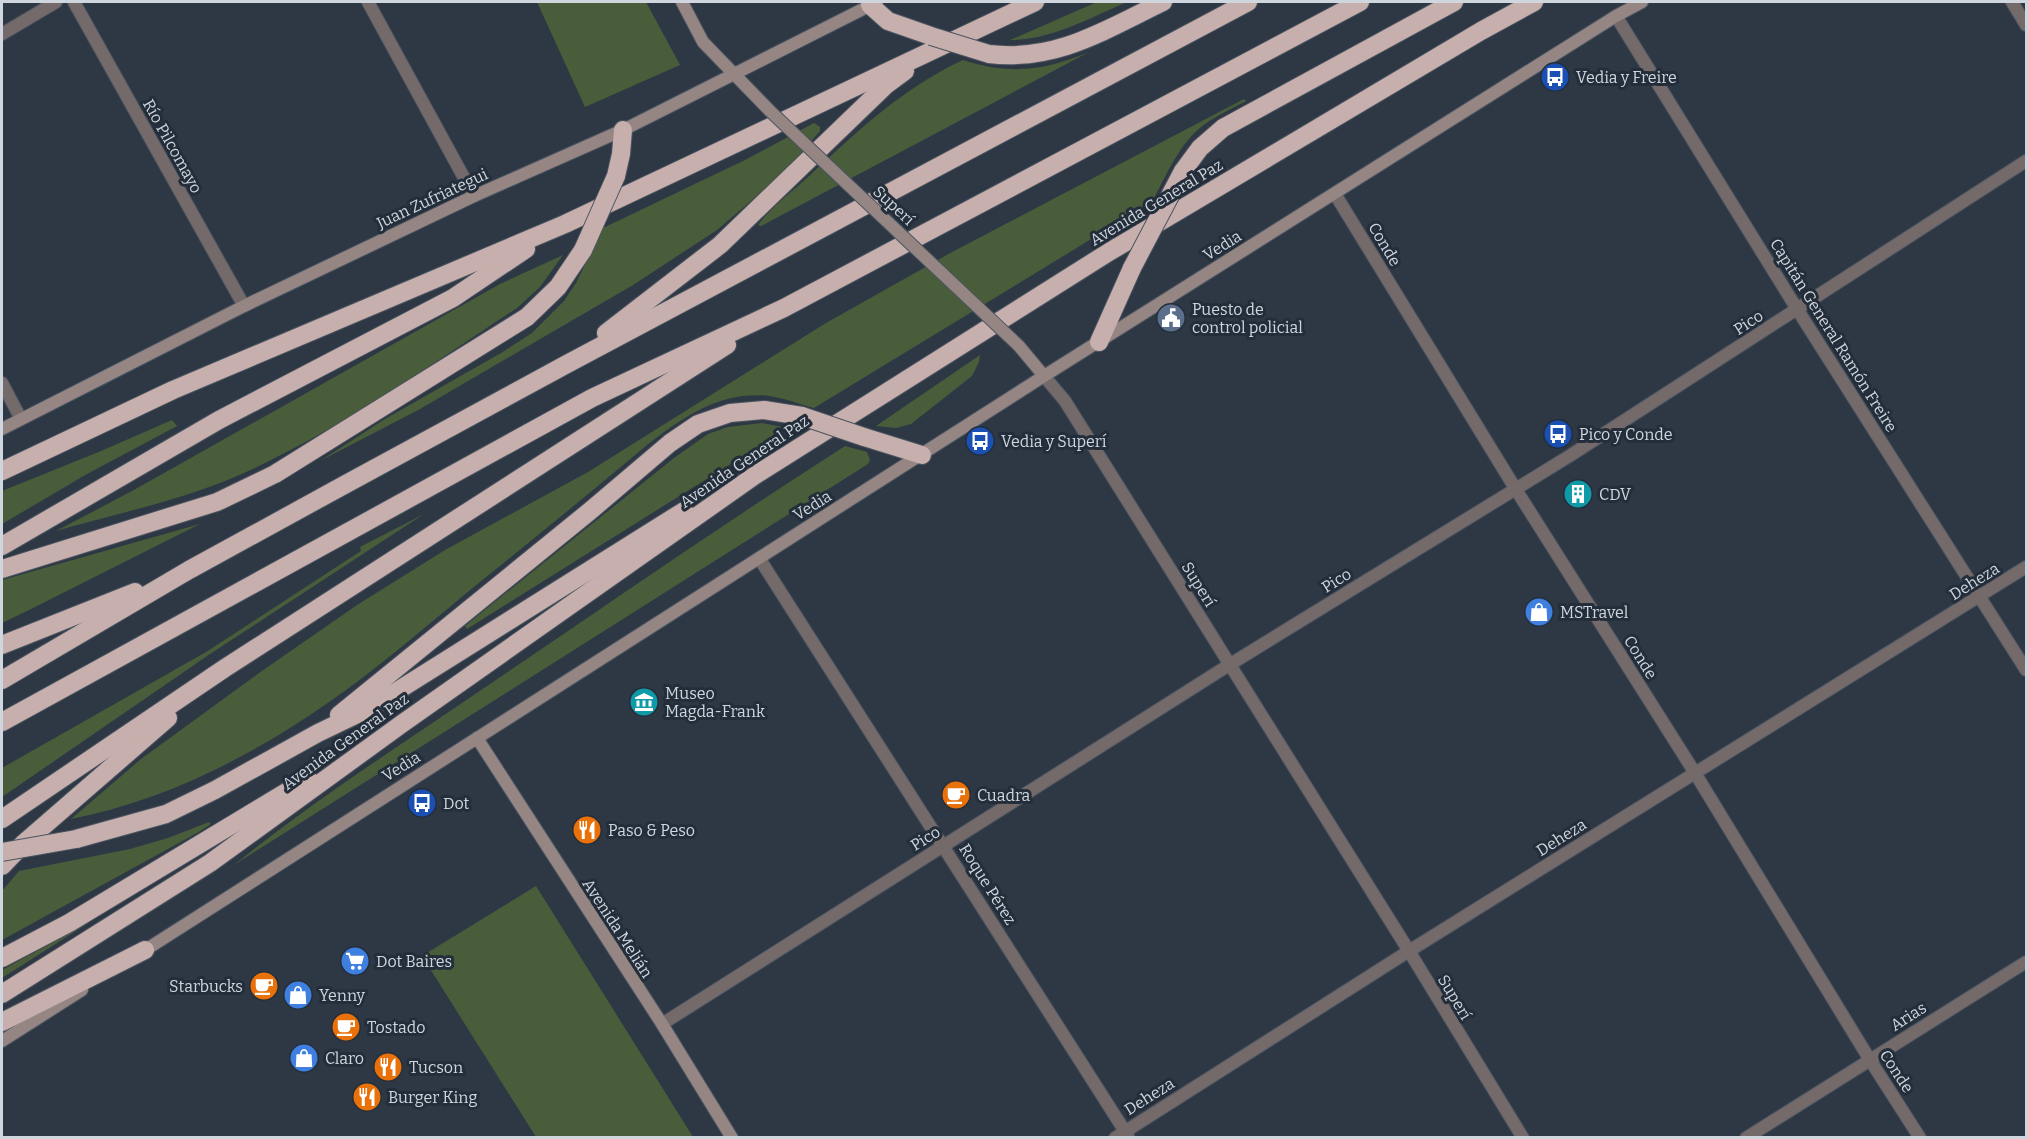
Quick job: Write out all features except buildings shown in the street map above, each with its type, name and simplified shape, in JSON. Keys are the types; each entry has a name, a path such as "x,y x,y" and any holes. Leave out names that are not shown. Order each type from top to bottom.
{"highway":[{"path":"2,471 173,390 565,224 935,41 1035,2"},
{"path":"874,3 888,21 935,41 989,54 1021,56 1053,51 1091,38 1163,2"},
{"path":"2,680 189,570 567,364 1248,2"},
{"path":"2,722 591,398 784,308 1359,2"},
{"path":"1099,342 1132,268 1183,171 1200,147 1223,128 1454,2"},
{"name":"Avenida General Paz","path":"2,994 210,862 754,476 1109,252 1534,2"},
{"path":"567,364 720,244 935,41"},
{"path":"2,569 217,502 275,474 527,317 558,287 583,250 616,176 623,130"},
{"path":"2,546 219,420 453,298 565,224"},
{"path":"2,819 225,668 784,308"},
{"path":"318,733 670,443 698,424 730,413 764,410 802,416 922,455"},
{"path":"2,852 76,839 166,814 256,769 318,733 370,708 693,505 754,476"},
{"path":"2,645 189,570"},
{"path":"2,867 24,843 225,668"},
{"path":"2,958 69,923 209,837 403,723"},
{"path":"2,1022 145,950"}],"street":[{"path":"2,34 56,2"},
{"name":"Río Pilcomayo","path":"74,2 244,306"},
{"path":"368,2 474,196"},
{"name":"Superí","path":"681,2 703,42 770,111 1019,346 1065,401 1523,1137"},
{"name":"Vedia","path":"2,1041 1044,376 1616,16 1642,2"},
{"path":"2012,2 2026,25"},
{"name":"Juan Zufriategui","path":"2,429 244,306 474,196 623,130 841,22 874,3"},
{"name":"Capitán General Ramón Freire","path":"1616,16 1797,309 2026,670"},
{"name":"Pico","path":"662,1024 1229,665 1515,488 2026,160"},
{"name":"Conde","path":"1335,194 1515,488 1695,773 1870,1060 1920,1137"},
{"path":"2,382 21,419"},
{"name":"Roque Pérez","path":"759,558 944,846 1123,1135"},
{"name":"Deheza","path":"1123,1135 1408,951 2026,567"},
{"name":"Avenida Melián","path":"477,738 662,1024 732,1137"},
{"name":"Arias","path":"1746,1137 2026,962"}],"green space":[{"path":"537,2 646,2 680,65 585,107"},
{"path":"1097,2 1127,2 1055,32 1026,39 1010,40"},
{"path":"1089,52 761,226 758,225 775,206 881,112 920,84 963,60 996,68 1026,69 1057,63"},
{"path":"1244,99 1246,101 1211,120 1193,135 1173,162 1152,202 814,408 775,397 751,395 719,401 689,416 647,445 379,665 300,722 238,758 173,788 140,801 71,819 141,759 259,673 357,605 445,550 588,472 826,323 954,251"},
{"path":"814,123 820,127 820,131 787,170 717,230 633,285 420,409 320,461 385,419 532,333 564,301 576,283 603,228 747,159"},
{"path":"563,255 540,287 517,308 384,396 315,437 221,483 56,531 132,491 500,284"},
{"path":"980,355 972,376 911,424 896,428 876,426"},
{"path":"172,420 177,426 87,474 2,524 2,491"},
{"path":"762,423 788,428 467,629 465,626 674,458 708,434 728,427"},
{"path":"845,446 867,452 870,460 868,464 234,865 296,817 360,772"},
{"path":"424,514 210,654 2,797 2,768 206,652 361,551 360,547"},
{"path":"200,524 29,610 2,623 2,580"},
{"path":"209,822 211,824 197,833 2,940 2,891 19,871 130,849 168,838"},
{"path":"536,886 693,1137 536,1137 422,956"},
{"path":"90,922 2,978 2,970"}],"place":[{"name":"Vedia y Freire","path":"1555,77"},
{"name":"Puesto de control policial","path":"1171,318"},
{"name":"Pico y Conde","path":"1558,434"},
{"name":"Vedia y Superí","path":"980,441"},
{"name":"CDV","path":"1578,494"},
{"name":"MSTravel","path":"1539,612"},
{"name":"Museo Magda-Frank","path":"644,702"},
{"name":"Cuadra","path":"956,795"},
{"name":"Dot","path":"422,803"},
{"name":"Paso & Peso","path":"587,830"},
{"name":"Dot Baires","path":"355,961"},
{"name":"Starbucks","path":"264,986"},
{"name":"Yenny","path":"298,995"},
{"name":"Tostado","path":"346,1027"},
{"name":"Claro","path":"304,1058"},
{"name":"Tucson","path":"388,1067"},
{"name":"Burger King","path":"367,1097"}]}
